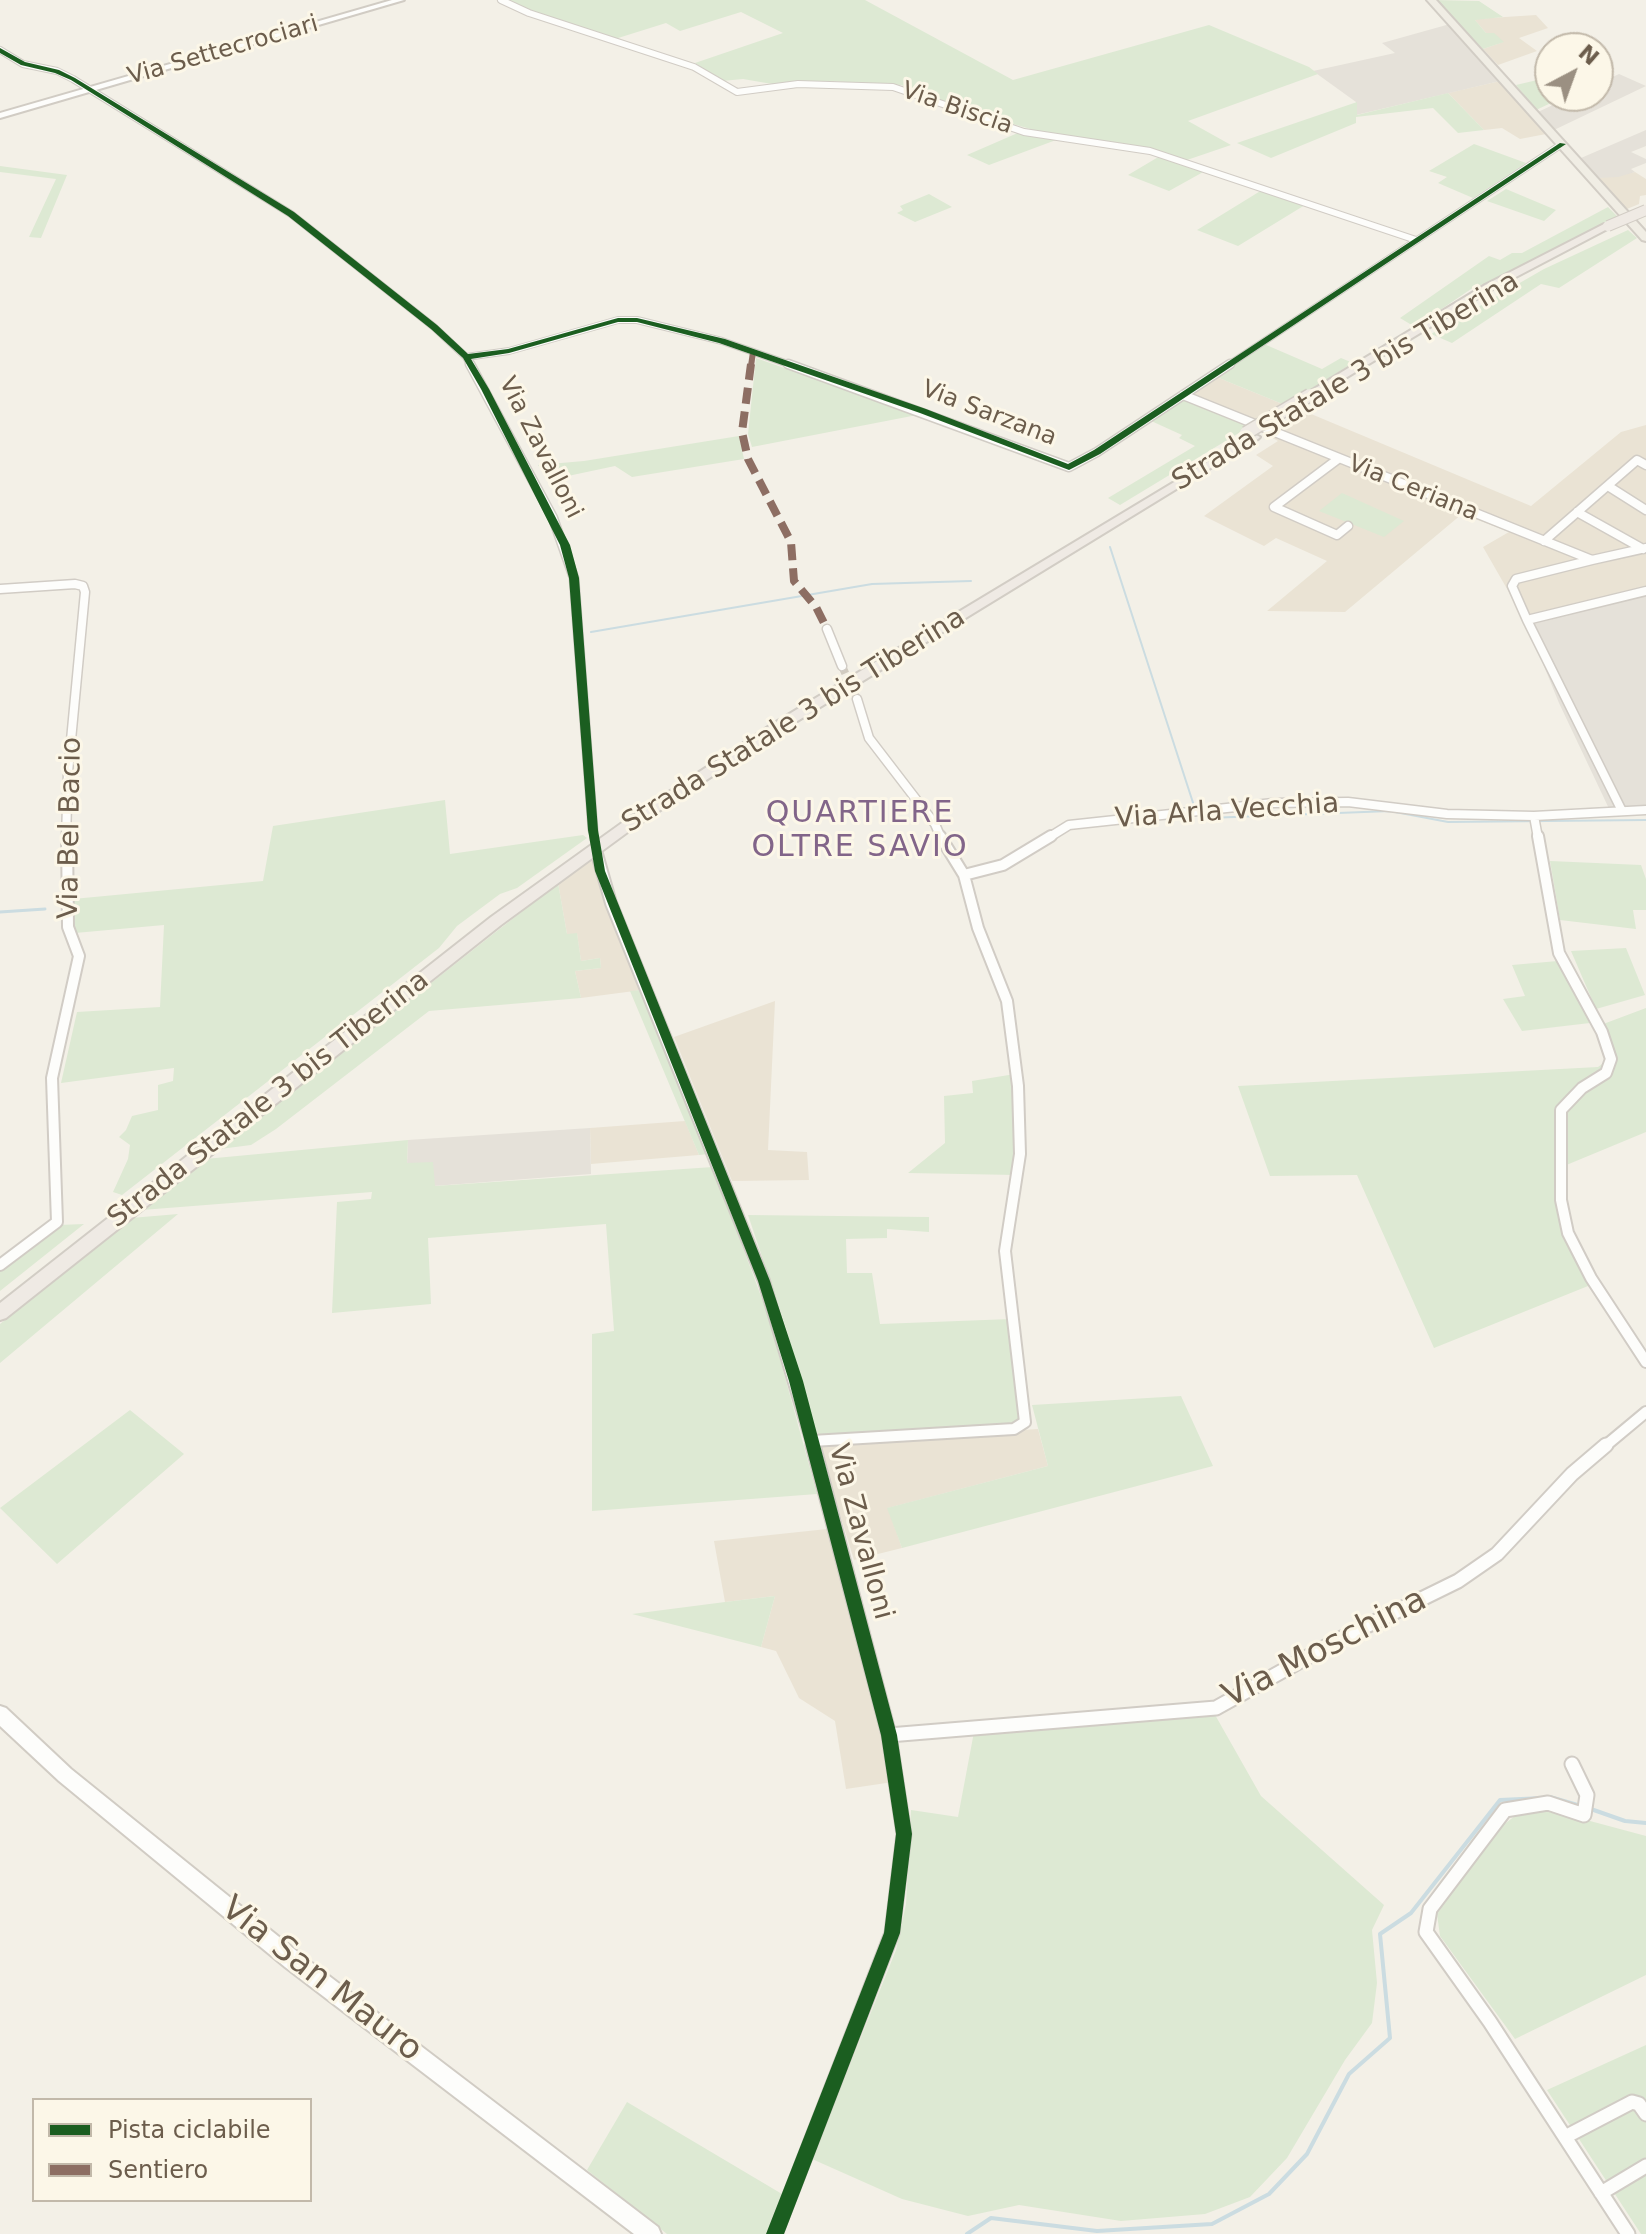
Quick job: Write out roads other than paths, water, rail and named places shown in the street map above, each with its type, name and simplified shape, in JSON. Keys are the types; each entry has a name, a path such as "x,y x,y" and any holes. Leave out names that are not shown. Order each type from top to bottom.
{"highway":[{"name":"Strada Statale 3 bis Tiberina","path":"0,1299 63,1255 496,921 631,823 776,728 1313,397 1496,290 1611,228 1646,214"},
{"name":"Strada Statale 3 bis Tiberina","path":"0,1313 63,1255"}],"main road":[{"name":"Via Settecrociari","path":"0,116 400,0"},
{"path":"1431,0 1646,238"},
{"name":"Via San Mauro","path":"0,1714 65,1775 292,1960 651,2234"}],"street":[{"name":"Via Biscia","path":"501,0 529,13 694,67 737,92 798,84 893,87 959,112 1036,134 1150,151 1416,240"},
{"name":"Via Zavalloni","path":"0,50 27,65 63,73 314,230 434,327 466,357 553,518 574,578 593,830"},
{"name":"Via Sarzana","path":"466,357 509,351 618,320 637,320 732,345 923,411 1069,467 1562,144"},
{"name":"Via Ceriana","path":"1183,395 1592,560"},
{"path":"1338,459 1274,507 1337,535 1348,526"},
{"path":"1544,541 1637,460 1646,465"},
{"path":"1608,486 1646,510"},
{"path":"1577,512 1644,549"},
{"path":"1622,811 1512,586 1516,579 1644,549"},
{"name":"Via Bel Bacio","path":"0,589 75,584 83,586 85,592 68,772 66,886 68,927 79,956 52,1078 57,1222 0,1265"},
{"path":"1527,620 1646,591"},
{"path":"827,629 842,666"},
{"path":"812,1441 1014,1429 1025,1422 1005,1251 1020,1154 1018,1086 1007,1001 978,928 964,875 946,850 935,824 869,738 857,699"},
{"name":"Via Arla Vecchia","path":"964,875 1003,865 1069,825 1189,811 1348,802 1447,814 1535,820 1646,810"},
{"path":"1535,820 1559,953 1602,1032 1611,1059 1606,1073 1582,1088 1561,1110 1559,1163 1565,1222 1591,1278 1646,1362"},
{"name":"Via Zavalloni","path":"597,854 611,903 764,1281 796,1381 889,1735 904,1834 892,1933 775,2234"},
{"name":"Via Moschina","path":"889,1735 1216,1708 1338,1640 1458,1581 1497,1554 1572,1474 1646,1412"},
{"path":"1572,1764 1587,1795 1584,1815 1548,1803 1505,1810 1430,1909 1426,1932 1628,2234"},
{"path":"1565,2137 1632,2102 1639,2104 1646,2114"},
{"path":"1601,2193 1646,2166"}],"waterway":[{"path":"1110,547 1197,815 1208,818 1390,811 1448,822 1646,820"},
{"path":"591,632 872,584 971,581"},
{"path":"0,912 45,909"},
{"path":"1550,1797 1581,1806"},
{"path":"967,2234 991,2218 1097,2231 1212,2224 1269,2194 1307,2154 1349,2074 1390,2038 1380,1934 1411,1913 1500,1800 1543,1798"},
{"path":"1588,1808 1625,1821 1646,1823"}],"tunnel":[{"path":"842,666 857,699"},
{"path":"593,830 594,838"},
{"path":"594,836 597,854"}],"district":[{"name":"QUARTIERE OLTRE SAVIO","path":"860,831"}]}
